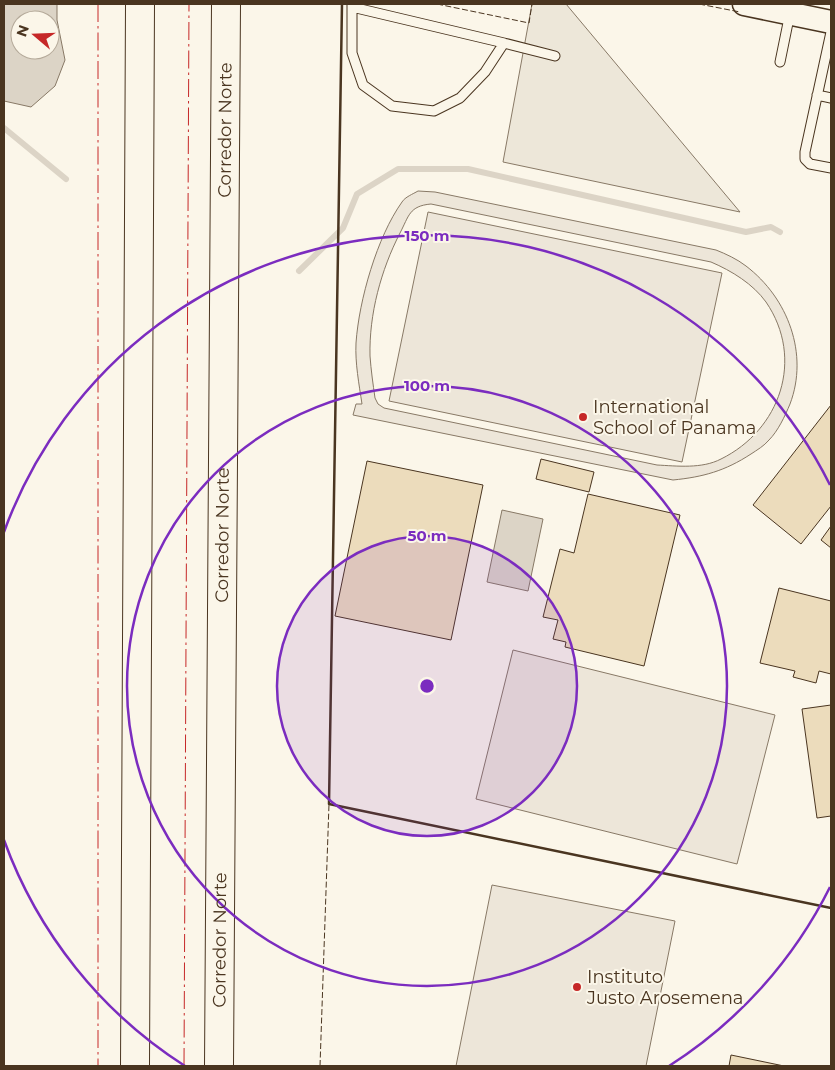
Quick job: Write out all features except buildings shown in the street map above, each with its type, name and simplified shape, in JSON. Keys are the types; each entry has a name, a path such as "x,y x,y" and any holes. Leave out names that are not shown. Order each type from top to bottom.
{"highway":[{"path":"135,1066 140,4"},
{"name":"Corredor Norte","path":"219,1066 226,4"}],"street":[{"path":"744,4 831,22"}],"lane":[{"path":"504,42 485,72 460,98 434,111 392,106 362,85 352,53 352,5 504,42 554,56"},
{"path":"780,62 790,13"},
{"path":"831,32 804,152 805,159 810,164 831,168"},
{"path":"817,95 831,98"}],"shaded area":[{"path":"4,4 57,4 57,10 10,10 10,60 60,60 60,35 65,60 55,86 31,107 4,101"},
{"path":"532,4 566,4 740,212 503,162"},
{"path":"418,191 435,192 716,250 743,263 761,279 773,294 791,328 796,347 795,385 790,404 775,432 763,446 732,465 704,475 673,480 353,415 356,404 362,404 356,343 365,289 377,251 393,216 403,200","holes":["431,204 711,262 742,279 761,295 778,324 784,346 784,369 780,391 771,412 758,430 741,446 714,462 689,466 657,465 384,408 378,404 375,398 370,361 370,340 374,308 382,277 393,247 408,217 418,207"]},
{"path":"428,212 722,273 682,462 389,401"},
{"path":"502,510 543,519 528,591 487,582"},
{"path":"513,650 775,715 737,864 476,799"},
{"path":"492,885 675,921 646,1066 456,1066"}],"waterway":[{"path":"4,128 66,179"},
{"path":"299,271 343,228 357,194 398,169 468,169 746,232 771,227 780,232"}],"fence":[{"path":"437,4 529,23 532,4"},
{"path":"699,4 740,12"},
{"path":"320,1066 329,804"}],"wall":[{"path":"342,4 329,804 831,908"}],"power":[{"path":"98,4 98,1066"},
{"path":"184,1066 189,4"}],"place":[{"name":"International School of Panama","path":"583,417"},
{"name":"Instituto Justo Arosemena","path":"577,987"}]}
